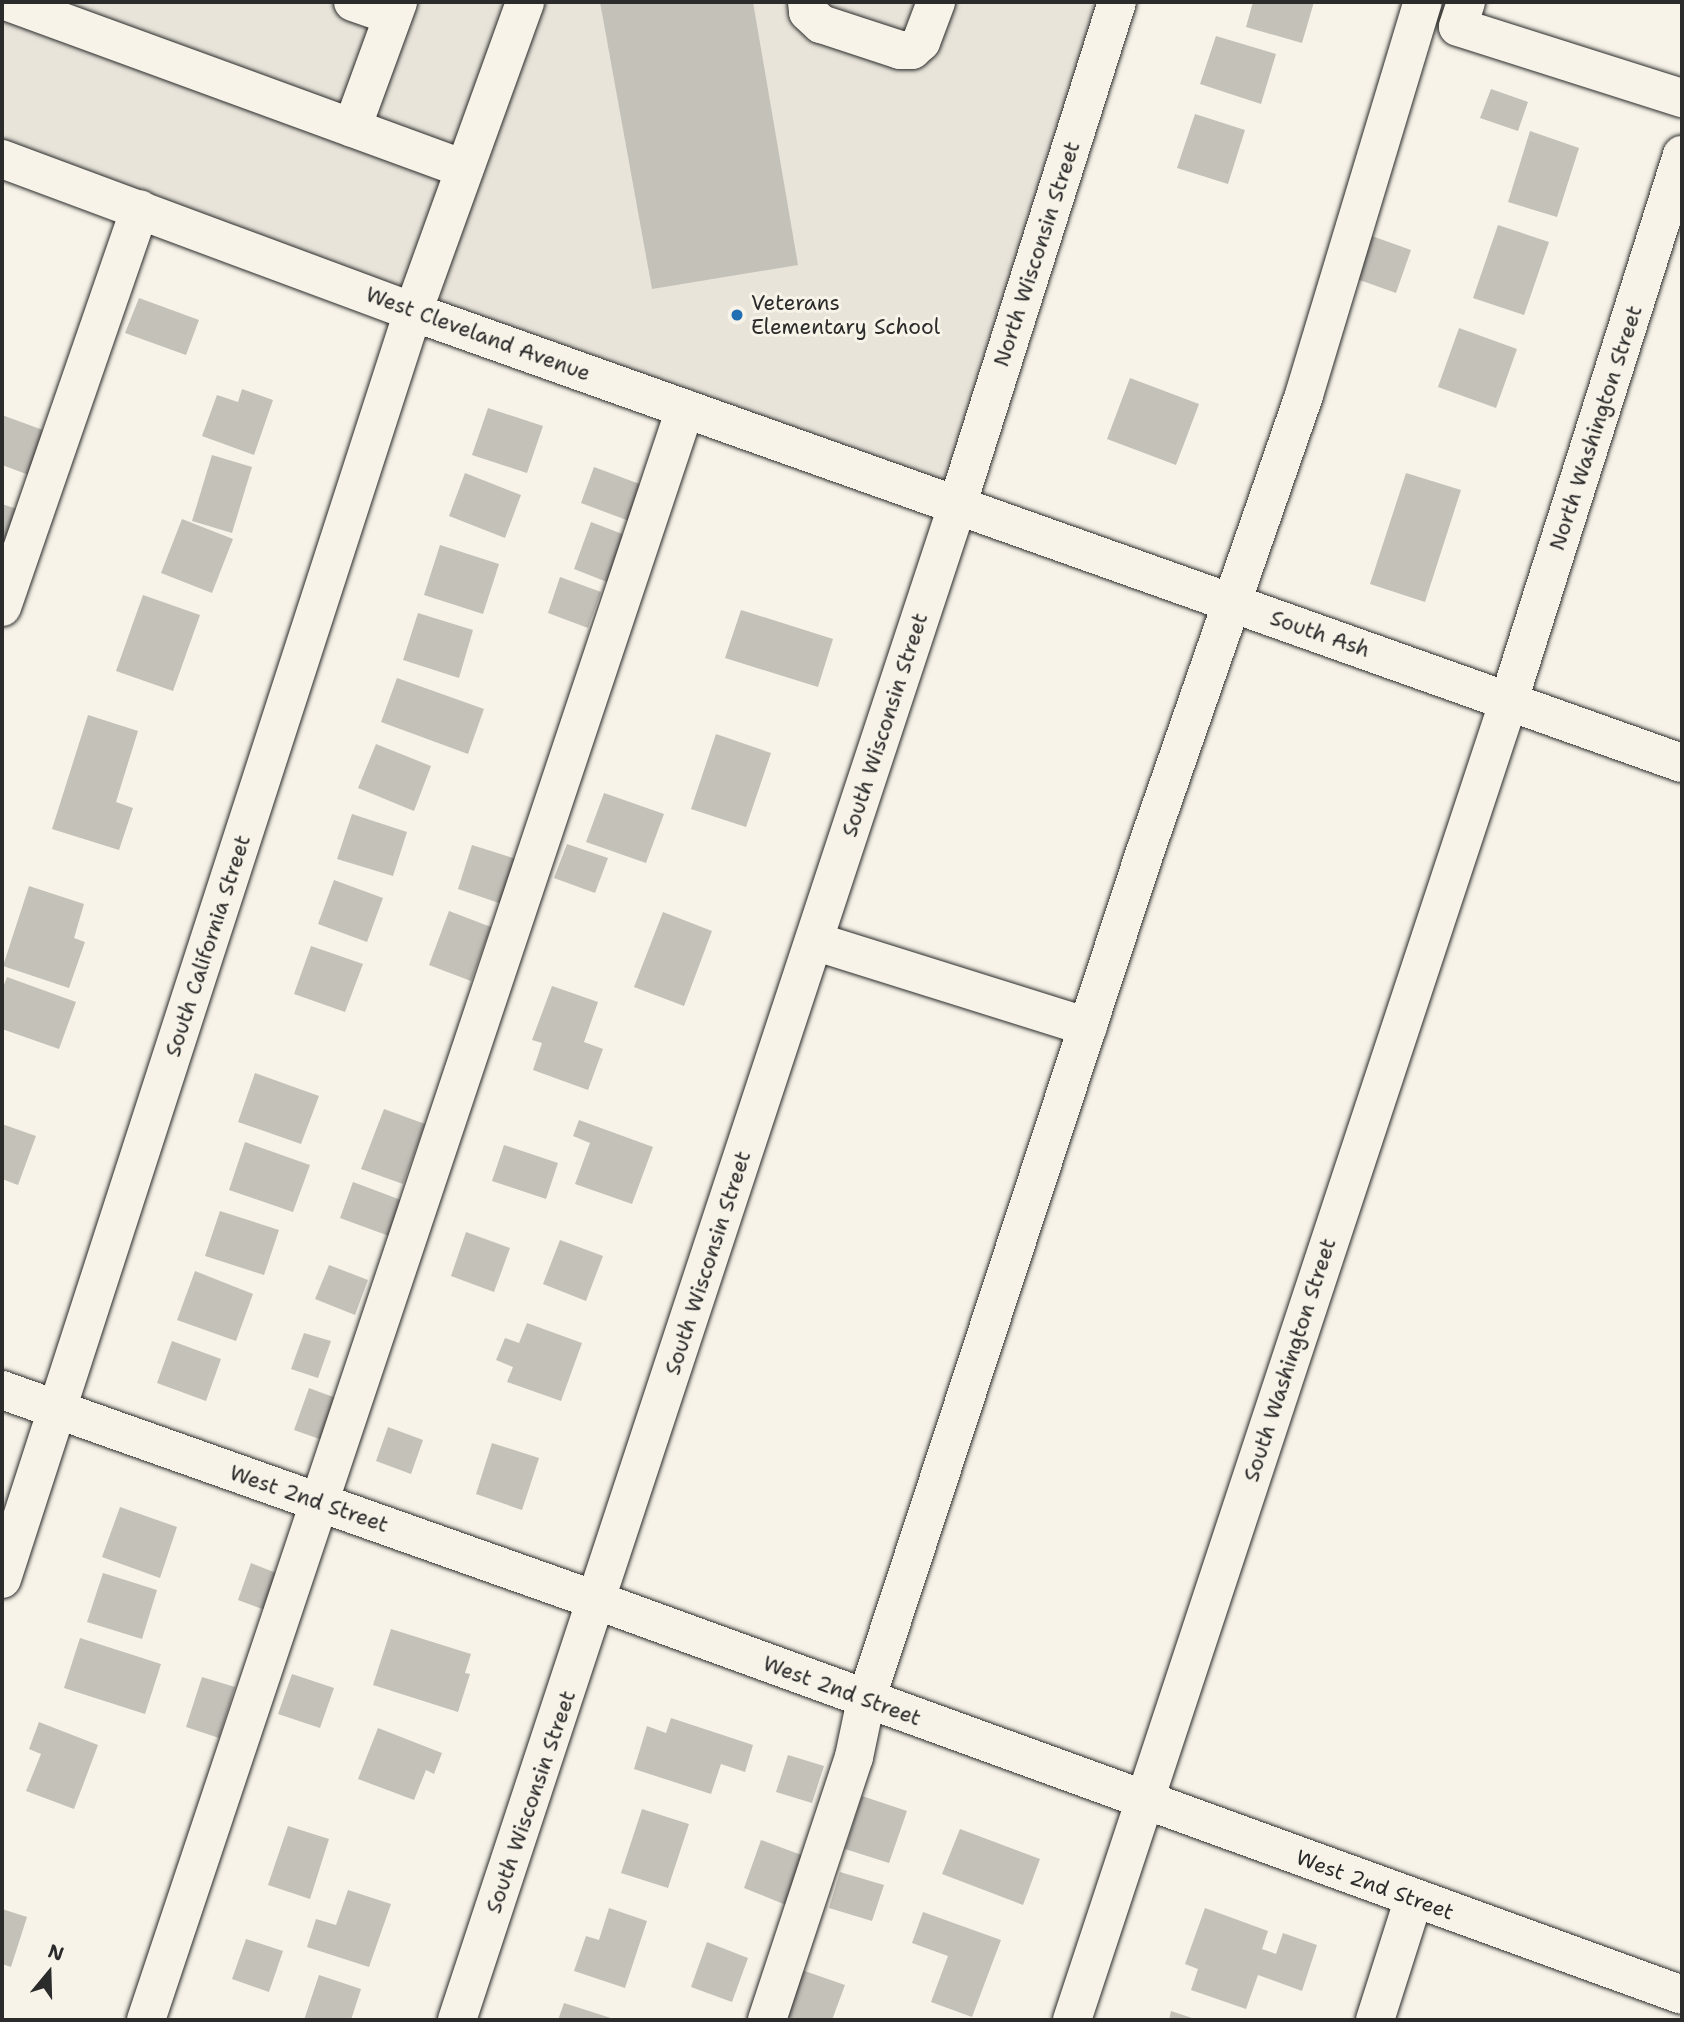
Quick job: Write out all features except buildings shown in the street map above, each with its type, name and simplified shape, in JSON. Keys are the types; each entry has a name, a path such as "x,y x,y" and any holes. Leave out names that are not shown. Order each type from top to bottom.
{"street":[{"path":"8,2 464,169"},
{"path":"352,128 395,9 353,2"},
{"name":"South California Street","path":"2,1579 413,312 525,2"},
{"path":"807,2 807,12 821,23 900,50 912,50 921,42 936,2"},
{"name":"North Wisconsin Street","path":"957,506 1117,2"},
{"path":"767,2020 854,1756 866,1699 1088,1027 1229,602 1304,395 1423,2"},
{"path":"1466,2 1458,27 1682,98"},
{"name":"North Washington Street","path":"1509,701 1682,155"},
{"name":"West Cleveland Avenue","path":"2,159 413,312 957,506"},
{"path":"2,607 140,209"},
{"path":"146,2020 685,409"},
{"name":"South Ash","path":"957,506 1682,763"},
{"name":"South Wisconsin Street","path":"457,2020 598,1601 957,506"},
{"name":"South Washington Street","path":"1072,2020 1509,701"},
{"path":"814,941 1088,1027"},
{"name":"West 2nd Street","path":"2,1390 598,1601 1143,1802 1682,1995"},
{"path":"1375,2020 1414,1898"}],"shaded area":[{"name":"Veterans Elementary School","path":"2,2 1107,2 945,483 2,147"}],"place":[{"name":"Veterans Elementary School","path":"737,315"}]}
